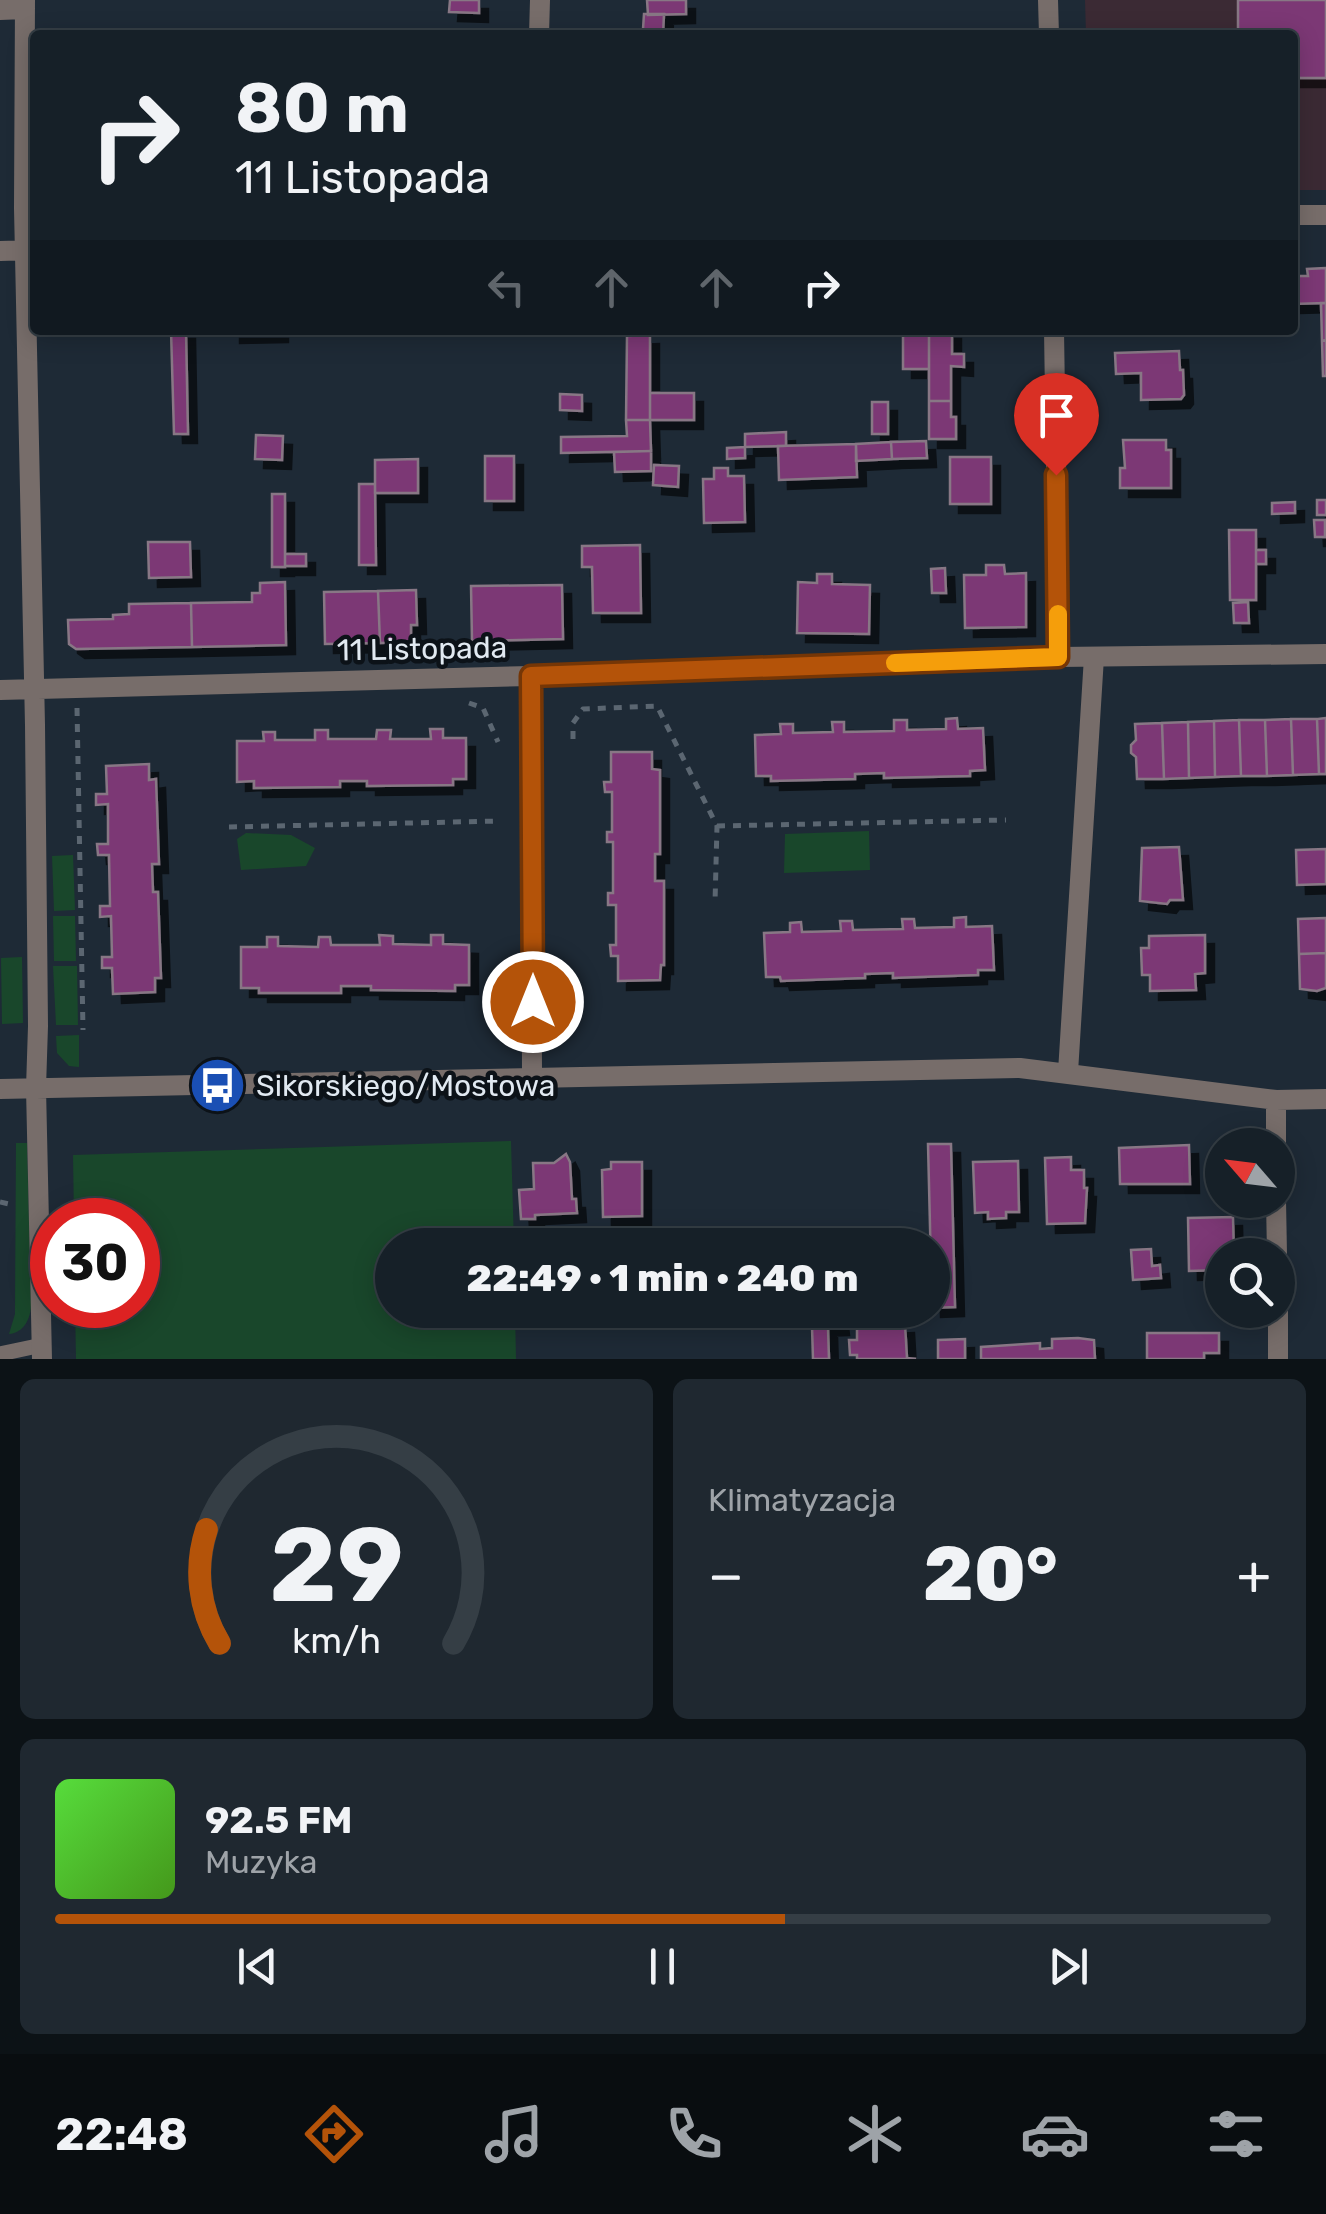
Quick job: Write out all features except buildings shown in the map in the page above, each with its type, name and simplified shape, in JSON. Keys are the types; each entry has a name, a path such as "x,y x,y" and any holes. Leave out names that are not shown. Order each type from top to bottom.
{"street":[{"path":"539,30 540,0"},
{"path":"1048,0 1049,30"},
{"path":"0,10 25,4 30,250 0,251"},
{"path":"1298,215 1326,214"},
{"path":"31,335 36,1088 42,1352"},
{"path":"1054,335 1058,657"},
{"name":"11 Listopada","path":"0,690 1058,657 1326,654"},
{"path":"1068,1072 1094,657"},
{"path":"531,676 532,1079"},
{"path":"0,1089 1020,1068 1276,1100 1326,1099"},
{"path":"1276,1100 1276,1128"},
{"path":"1278,1328 1278,1359"}],"lane":[{"path":"0,1354 42,1352"}],"path":[{"path":"77,706 83,1030"},
{"path":"572,740 573,723 583,709 657,706 716,826 716,903"},
{"path":"229,827 500,820"},
{"path":"716,826 1006,820"},
{"path":"0,1202 9,1204"}],"shaded area":[{"path":"1085,0 1326,0 1326,190 1298,190 1298,30 1086,30"}],"green space":[{"path":"869,831 870,870 784,873 785,834"},
{"path":"246,833 291,835 315,848 306,866 241,870 237,839"},
{"path":"73,855 75,910 54,911 52,856"},
{"path":"53,916 75,916 76,961 54,961"},
{"path":"22,957 23,1023 2,1024 1,958"},
{"path":"53,966 77,966 78,1025 56,1025"},
{"path":"79,1035 79,1067 69,1066 57,1053 56,1036"},
{"path":"511,1141 514,1228 375,1228 375,1328 515,1328 516,1359 76,1359 75,1328 160,1328 160,1198 74,1198 73,1155"},
{"path":"16,1143 27,1143 30,1314 19,1331 9,1334 15,1314"}],"slow traffic":[{"path":"895,663 1058,657 1058,614"}],"place":[{"name":"Sikorskiego/Mostowa","path":"217,1086"}],"route":[{"path":"533,1002 531,676 1058,657 1056,475"}]}
